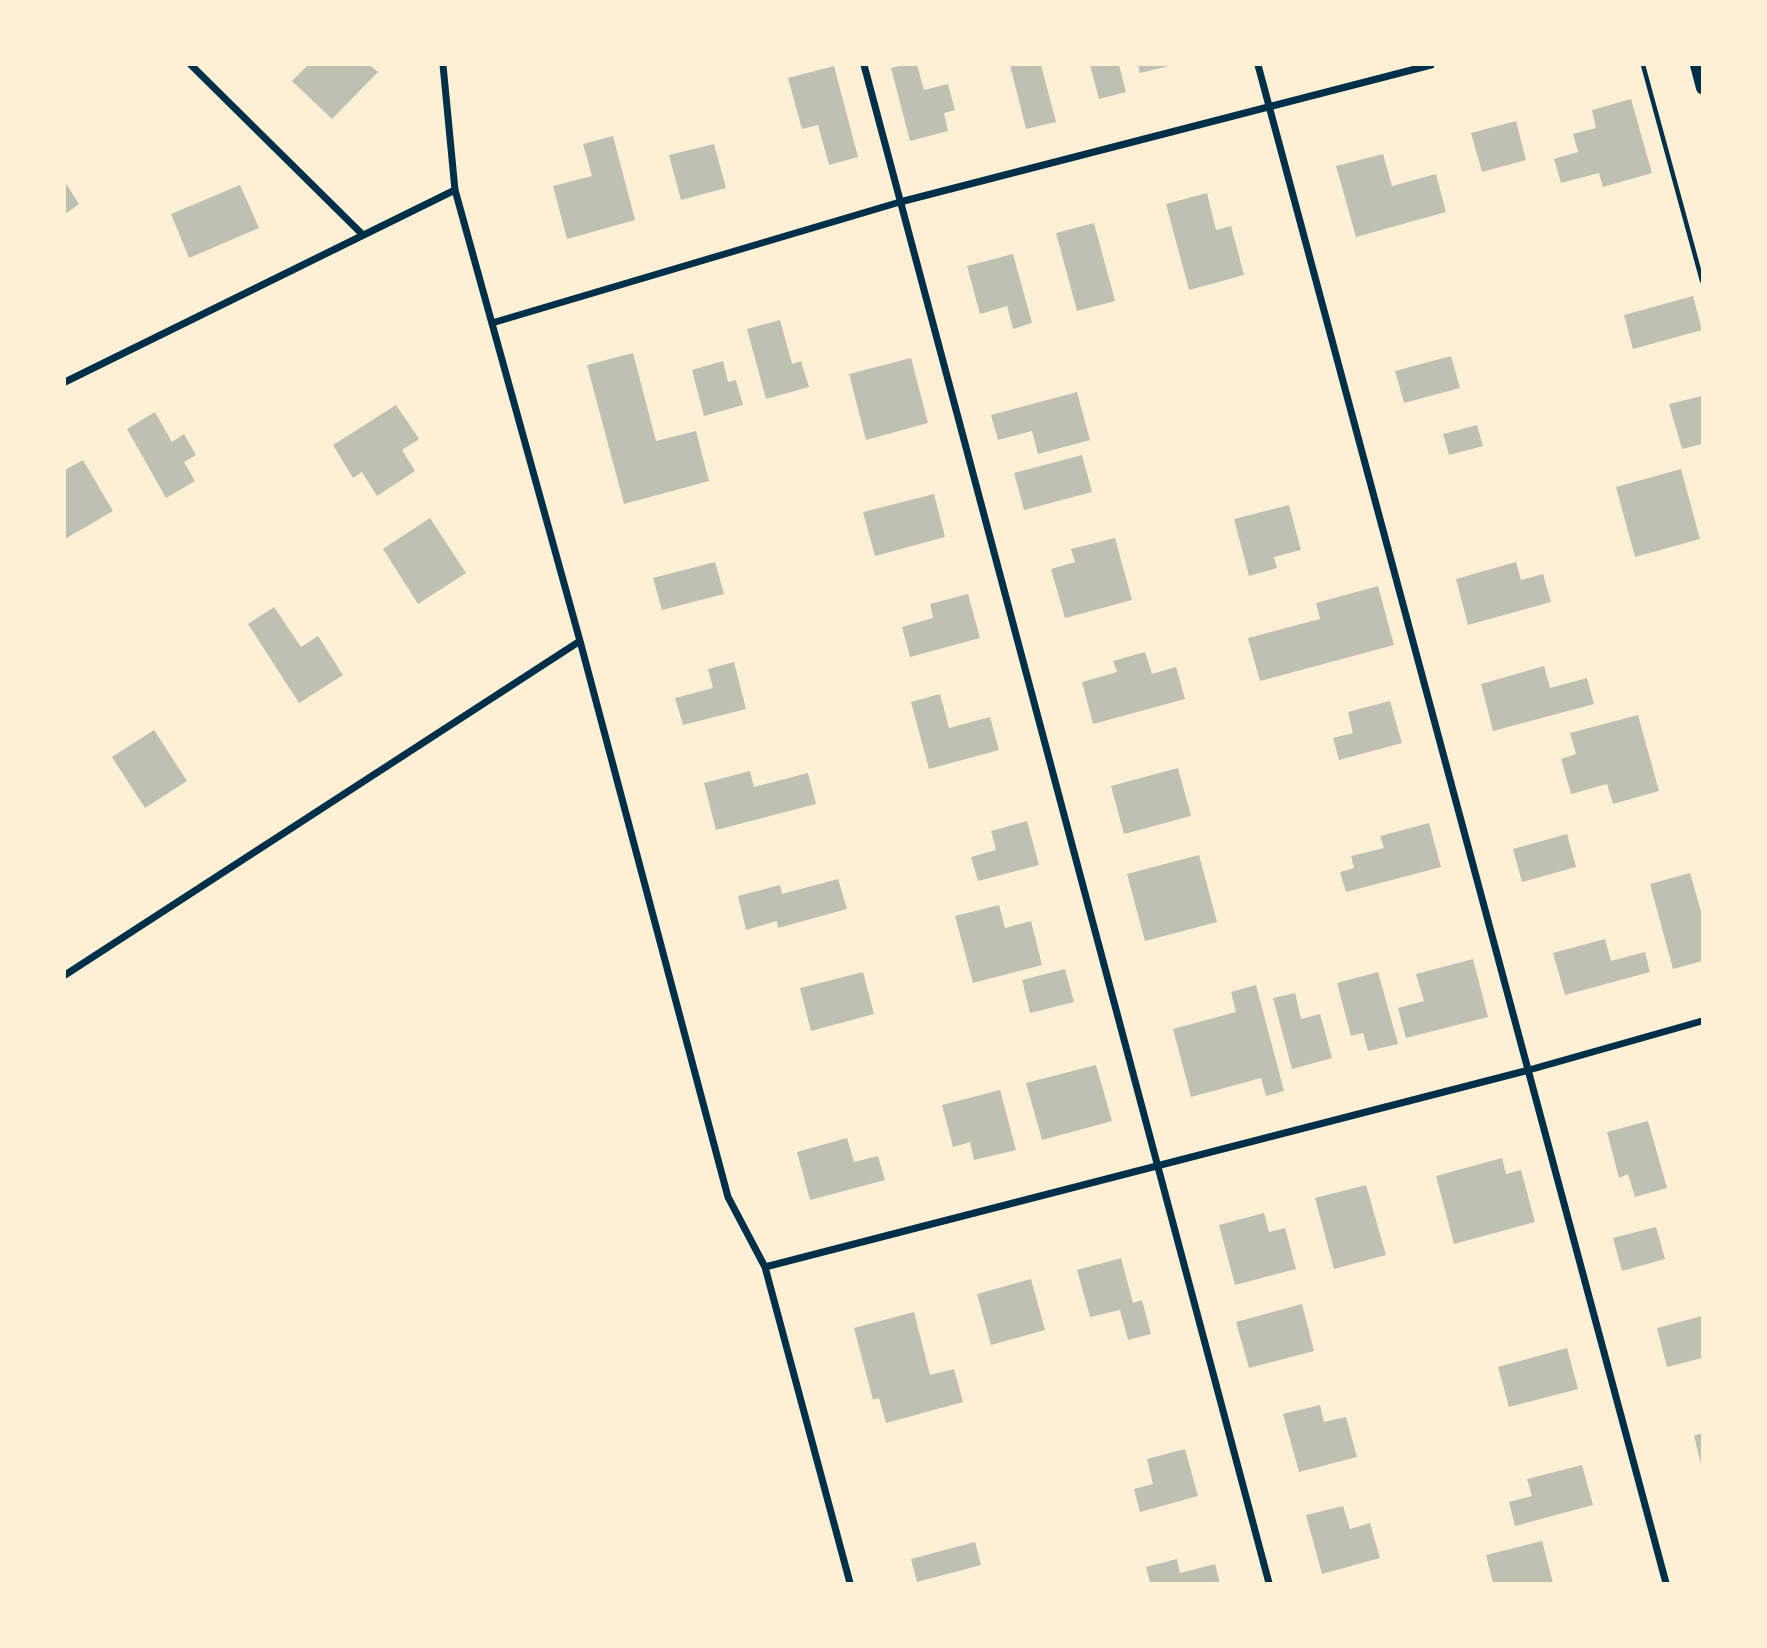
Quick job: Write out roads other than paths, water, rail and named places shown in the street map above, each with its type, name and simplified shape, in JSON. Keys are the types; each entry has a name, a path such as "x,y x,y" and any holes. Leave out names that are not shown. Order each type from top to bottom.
{"street":[{"path":"191,65 363,235"},
{"path":"443,65 455,190 580,640 728,1197 765,1266 850,1583"},
{"path":"864,65 1269,1583"},
{"path":"1258,65 1667,1583"},
{"path":"492,323 900,202 1431,65"},
{"path":"1696,65 1702,88"},
{"path":"65,382 455,190"},
{"path":"65,975 580,640"},
{"path":"765,1266 1529,1070 1702,1021"}]}
